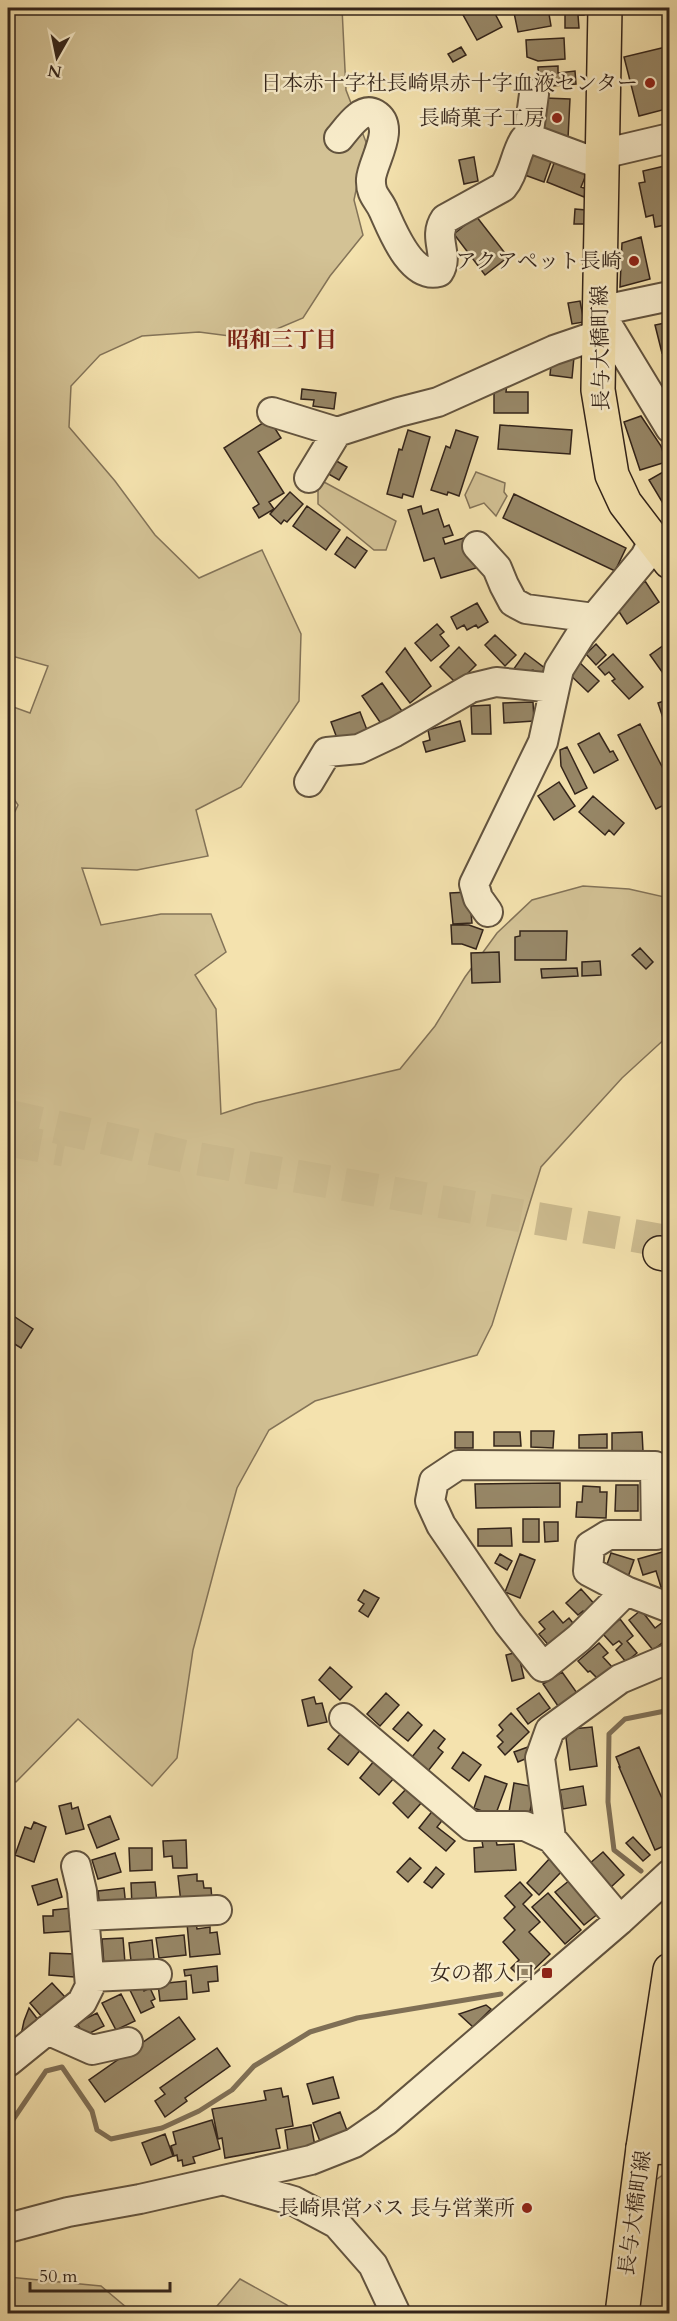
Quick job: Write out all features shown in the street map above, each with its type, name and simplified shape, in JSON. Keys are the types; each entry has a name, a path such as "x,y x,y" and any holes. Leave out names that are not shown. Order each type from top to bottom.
{"main road":[{"name":"長与大橋町線","path":"605,8 598,390 612,475 625,503 664,547"},
{"name":"長与大橋町線","path":"622,2313 656,2147 669,1970"}],"street":[{"path":"528,139 534,94"},
{"path":"339,138 361,114 368,112 376,114 381,121 384,132 372,171 372,192 377,203 383,208 395,240 416,265 433,274 439,272 443,266 439,227 445,219 503,187 508,181 520,147 525,140 532,139 602,160 669,138"},
{"path":"272,412 337,432 438,402 554,350 598,323 669,296"},
{"path":"598,323 662,402 669,428"},
{"path":"309,478 337,432"},
{"path":"477,546 498,568 513,602 526,609 594,618"},
{"path":"488,912 477,898 474,884 543,742 559,669 581,634 645,556 664,547"},
{"path":"309,782 327,752 358,749 395,732 471,688 496,682 554,688"},
{"path":"626,1591 579,1638 543,1667 508,1623 441,1525 430,1501 434,1481 458,1465 655,1466 656,1535 608,1535 590,1546 588,1571 626,1591 669,1608"},
{"path":"551,1838 540,1758 550,1730 620,1679 669,1658"},
{"path":"344,1719 471,1826 525,1826 551,1838 620,1920"},
{"path":"8,2062 82,2002 90,1986 82,1891 76,1866"},
{"path":"8,2228 68,2212 274,2170 310,2160 354,2143 386,2121 620,1920 669,1874"},
{"path":"84,1916 217,1910"},
{"path":"90,1977 157,1974"},
{"path":"47,2030 92,2050 128,2042"},
{"path":"221,2179 294,2201 337,2224 373,2265 396,2313"}],"shaded area":[{"path":"8,8 342,8 346,90 366,142 354,200 363,235 330,276 303,318 253,339 199,332 142,336 100,355 71,386 69,427 115,481 155,535 199,578 262,550 301,634 299,701 241,787 196,810 208,856 137,870 82,868 101,925 161,914 211,914 226,952 195,975 216,1009 221,1114 255,1103 400,1069 435,1026 465,977 497,933 532,900 583,886 629,889 669,898 669,1035 622,1078 541,1167 492,1325 477,1355 315,1401 269,1430 237,1488 219,1552 193,1650 177,1758 152,1786 78,1719 16,1782 8,1780 8,826 18,805 8,790 8,705 30,713 48,666 8,655"},
{"path":"476,472 505,483 504,492 507,496 496,516 484,503 470,508 465,495"},
{"path":"324,482 396,521 386,550 374,550 318,504 318,489"},
{"path":"669,2171 669,2313 639,2314 654,2181"},
{"path":"8,2277 101,2286 133,2313 8,2313"},
{"path":"240,2279 287,2305 294,2313 211,2313"}],"building":[{"path":"473,8 492,8 502,27 477,40 462,13"},
{"path":"513,8 548,8 551,26 518,32"},
{"path":"570,8 583,8 584,15 578,15 579,28 565,28 565,11 570,11"},
{"path":"564,38 565,59 538,61 527,57 526,40"},
{"name":"日本赤十字社長崎県赤十字血液センター","path":"670,46 670,108 639,116 624,57"},
{"path":"461,47 466,55 453,62 448,54"},
{"path":"558,66 558,73 575,71 576,84 539,87 538,67"},
{"name":"長崎菓子工房","path":"545,98 570,99 568,138 543,137"},
{"path":"532,148 553,156 544,182 522,174"},
{"path":"474,157 478,181 464,184 459,160"},
{"path":"556,158 588,170 581,187 587,189 584,197 547,182"},
{"path":"669,165 670,224 655,227 653,215 646,217 639,183 645,182 643,171"},
{"path":"575,209 586,210 585,224 574,224"},
{"path":"476,216 508,257 485,275 454,234"},
{"name":"アクアペット長崎","path":"641,237 650,279 620,287 622,243"},
{"path":"580,301 584,322 572,324 568,303"},
{"path":"670,322 670,351 662,353 655,325"},
{"path":"552,355 574,357 572,378 550,375"},
{"path":"494,383 507,383 506,392 528,392 528,413 494,413"},
{"path":"302,389 336,393 334,409 313,406 314,400 301,399"},
{"path":"641,416 661,446 666,462 640,470 624,422"},
{"path":"269,419 281,438 258,452 284,493 269,502 274,509 259,518 253,508 259,504 224,448"},
{"path":"500,425 572,430 570,454 498,449"},
{"path":"408,430 430,437 413,497 403,494 402,498 387,494 399,449 402,450"},
{"path":"456,430 478,437 459,496 431,490 446,446 450,448"},
{"path":"333,459 347,467 339,480 325,472"},
{"path":"670,468 670,515 649,480"},
{"path":"290,492 303,504 287,522 284,520 281,524 270,514"},
{"path":"514,494 626,548 615,571 503,518"},
{"path":"307,506 340,530 326,550 293,526"},
{"path":"421,506 423,514 438,509 444,527 449,525 453,535 443,538 445,544 467,537 476,568 441,578 434,558 424,561 408,510"},
{"path":"347,537 367,551 355,568 335,554"},
{"path":"645,581 659,602 627,624 616,607 627,594"},
{"path":"477,603 488,622 478,628 476,625 467,630 464,625 457,629 451,617"},
{"path":"437,624 444,632 440,635 449,646 431,661 415,643"},
{"path":"495,635 516,655 505,666 485,645"},
{"path":"596,644 606,655 596,665 586,654"},
{"path":"664,645 670,653 670,673 665,676 650,655"},
{"path":"459,647 476,665 457,684 440,667"},
{"path":"405,648 431,686 410,703 386,672"},
{"path":"525,653 546,669 541,676 533,670 523,673 513,670"},
{"path":"613,654 643,687 629,699 612,681 615,679 609,672 605,675 598,667"},
{"path":"578,661 599,681 588,692 567,672"},
{"path":"382,683 402,711 382,725 362,696"},
{"path":"670,699 670,720 664,721 658,703"},
{"path":"533,702 534,721 504,723 503,703"},
{"path":"490,705 491,734 472,734 471,706"},
{"path":"360,712 367,730 338,741 331,722"},
{"path":"460,721 465,741 426,752 423,742 430,740 428,730"},
{"path":"640,724 670,782 670,802 656,809 618,735"},
{"path":"599,733 610,752 613,751 618,760 594,773 578,744"},
{"path":"567,747 587,788 575,794 561,766 560,750"},
{"path":"559,782 575,806 554,820 538,796"},
{"path":"593,796 624,823 614,835 609,830 605,835 579,812"},
{"path":"469,892 472,923 453,924 450,893"},
{"path":"451,925 469,925 483,930 476,949 462,944 452,944"},
{"path":"520,931 567,931 566,960 515,960 515,937 520,936"},
{"path":"640,948 653,962 646,969 632,955"},
{"path":"499,952 500,982 472,983 471,953"},
{"path":"600,961 601,975 582,976 582,962"},
{"path":"577,968 578,976 542,978 541,969"},
{"path":"12,1315 33,1329 21,1348 8,1340 8,1322"},
{"path":"531,1431 554,1431 553,1448 531,1447"},
{"path":"455,1432 473,1432 473,1448 455,1448"},
{"path":"494,1432 520,1432 521,1446 494,1446"},
{"path":"642,1432 643,1451 612,1452 612,1433"},
{"path":"607,1434 607,1448 579,1448 579,1435"},
{"path":"560,1483 560,1507 476,1508 475,1484"},
{"path":"616,1485 638,1485 638,1511 615,1511"},
{"path":"583,1486 600,1487 600,1492 607,1492 606,1518 576,1517 577,1502 582,1502"},
{"path":"523,1519 539,1519 539,1542 523,1542"},
{"path":"544,1522 558,1522 558,1541 545,1542"},
{"path":"511,1528 512,1546 478,1546 478,1529"},
{"path":"666,1551 670,1563 670,1585 661,1587 656,1571 643,1575 638,1559"},
{"path":"611,1553 634,1560 628,1577 605,1570"},
{"path":"500,1554 512,1561 507,1570 495,1563"},
{"path":"520,1554 535,1560 520,1598 505,1592"},
{"path":"581,1589 598,1608 588,1617 583,1611 578,1615 566,1603"},
{"path":"364,1590 379,1598 368,1617 359,1611 364,1604 358,1600"},
{"path":"641,1610 655,1628 667,1619 670,1621 670,1637 653,1650 629,1620"},
{"path":"553,1611 563,1623 569,1618 576,1627 551,1648 539,1634 545,1629 539,1622"},
{"path":"620,1619 633,1636 627,1641 637,1653 626,1662 616,1650 622,1644 619,1641 613,1645 603,1634"},
{"path":"599,1643 608,1653 603,1657 613,1668 599,1680 578,1661"},
{"path":"518,1652 524,1678 512,1681 506,1655"},
{"path":"330,1667 352,1687 340,1700 319,1680"},
{"path":"562,1672 577,1693 558,1706 543,1684"},
{"path":"386,1693 399,1705 380,1726 367,1714"},
{"path":"539,1693 550,1708 528,1724 517,1709"},
{"path":"314,1697 316,1704 322,1703 327,1722 308,1726 302,1700"},
{"path":"408,1712 422,1725 408,1741 393,1729"},
{"path":"511,1713 529,1732 505,1755 498,1747 503,1742 497,1736 503,1730 499,1725"},
{"path":"592,1727 597,1766 570,1770 566,1738 572,1729"},
{"path":"434,1730 445,1739 438,1748 443,1752 428,1771 412,1757"},
{"path":"341,1733 361,1749 348,1765 328,1749"},
{"path":"528,1747 532,1756 518,1762 514,1752"},
{"path":"639,1747 670,1816 670,1834 663,1837 666,1845 655,1850 616,1757"},
{"path":"463,1752 481,1765 469,1781 452,1768"},
{"path":"374,1761 394,1778 379,1795 360,1778"},
{"path":"485,1776 507,1784 495,1816 474,1808"},
{"path":"514,1783 535,1787 529,1816 509,1812"},
{"path":"583,1786 586,1805 563,1809 560,1790"},
{"path":"407,1788 422,1802 408,1818 393,1803"},
{"path":"71,1803 72,1809 78,1807 84,1829 66,1834 59,1806"},
{"path":"434,1809 444,1818 437,1827 455,1841 446,1851 419,1828"},
{"path":"110,1816 119,1839 97,1848 88,1825"},
{"path":"34,1822 46,1827 34,1862 15,1855 25,1827 31,1829"},
{"path":"633,1837 650,1855 643,1861 626,1843"},
{"path":"186,1840 187,1868 173,1868 172,1856 164,1857 163,1841"},
{"path":"496,1840 497,1845 514,1844 516,1870 475,1872 474,1848 483,1847 482,1841"},
{"path":"129,1848 152,1848 152,1870 130,1871"},
{"path":"603,1852 624,1875 610,1888 589,1864"},
{"path":"115,1853 121,1872 98,1879 92,1860"},
{"path":"410,1858 421,1868 408,1882 397,1872"},
{"path":"550,1858 563,1870 539,1895 527,1883"},
{"path":"436,1867 444,1874 432,1888 424,1882"},
{"path":"197,1874 197,1881 203,1881 204,1888 211,1888 212,1900 181,1903 178,1876"},
{"path":"57,1879 62,1897 38,1905 32,1886"},
{"path":"570,1880 599,1913 584,1925 555,1892"},
{"path":"155,1882 157,1904 132,1906 131,1883"},
{"path":"520,1882 532,1895 523,1904 540,1922 529,1932 550,1954 523,1980 511,1968 519,1960 503,1942 515,1930 504,1918 515,1907 505,1896"},
{"path":"124,1888 126,1907 100,1909 98,1891"},
{"path":"548,1893 581,1930 565,1944 532,1907"},
{"path":"72,1908 74,1931 44,1933 43,1916 53,1916 53,1910"},
{"path":"196,1922 197,1929 210,1927 210,1933 217,1932 220,1954 190,1957 187,1923"},
{"path":"184,1935 186,1955 159,1958 156,1938"},
{"path":"123,1938 125,1963 104,1965 102,1939"},
{"path":"152,1940 154,1959 131,1961 129,1943"},
{"path":"50,1953 75,1954 74,1977 49,1975"},
{"path":"217,1966 218,1981 208,1982 209,1991 193,1993 191,1975 185,1976 184,1970"},
{"path":"186,1981 187,1999 160,2001 158,1984"},
{"path":"141,1982 144,1991 150,1988 155,1999 151,2001 154,2007 141,2013 129,1988"},
{"path":"52,1983 65,1997 42,2017 30,2003"},
{"path":"121,1994 135,2021 116,2030 102,2003"},
{"path":"486,2005 491,2009 473,2027 459,2014"},
{"path":"29,2008 39,2021 21,2035 24,2021"},
{"path":"97,2013 104,2026 84,2036 77,2023"},
{"path":"179,2017 195,2039 105,2102 89,2080"},
{"path":"217,2048 230,2066 185,2098 187,2101 165,2117 155,2101 165,2094 160,2088"},
{"path":"333,2077 339,2098 313,2104 307,2084"},
{"path":"281,2088 283,2097 288,2096 293,2126 276,2129 280,2148 225,2158 222,2138 218,2139 212,2109 266,2100 264,2091"},
{"path":"340,2112 348,2133 321,2144 313,2123"},
{"path":"212,2120 220,2149 193,2157 195,2163 183,2166 182,2160 178,2161 177,2155 174,2156 171,2146 176,2144 173,2132"},
{"path":"311,2125 315,2146 288,2151 285,2130"},
{"path":"165,2134 173,2156 151,2165 142,2143"}],"waterway":[{"path":"641,1871 614,1850 608,1802 609,1734 625,1719 670,1710"},
{"path":"8,2127 46,2071 62,2067 92,2111 97,2130 111,2139 162,2128 199,2111 232,2090 254,2066 310,2032 357,2018 501,1994"}],"tunnel":[{"path":"8,1116 188,1157 664,1241"},
{"path":"8,1140 64,1150"}],"place":[{"name":"日本赤十字社長崎県赤十字血液センター","path":"650,83"},
{"name":"長崎菓子工房","path":"557,118"},
{"name":"アクアペット長崎","path":"634,261"},
{"name":"女の都入口","path":"547,1973"},
{"name":"長崎県営バス 長与営業所","path":"527,2208"}],"district":[{"name":"昭和三丁目","path":"282,340"}]}
